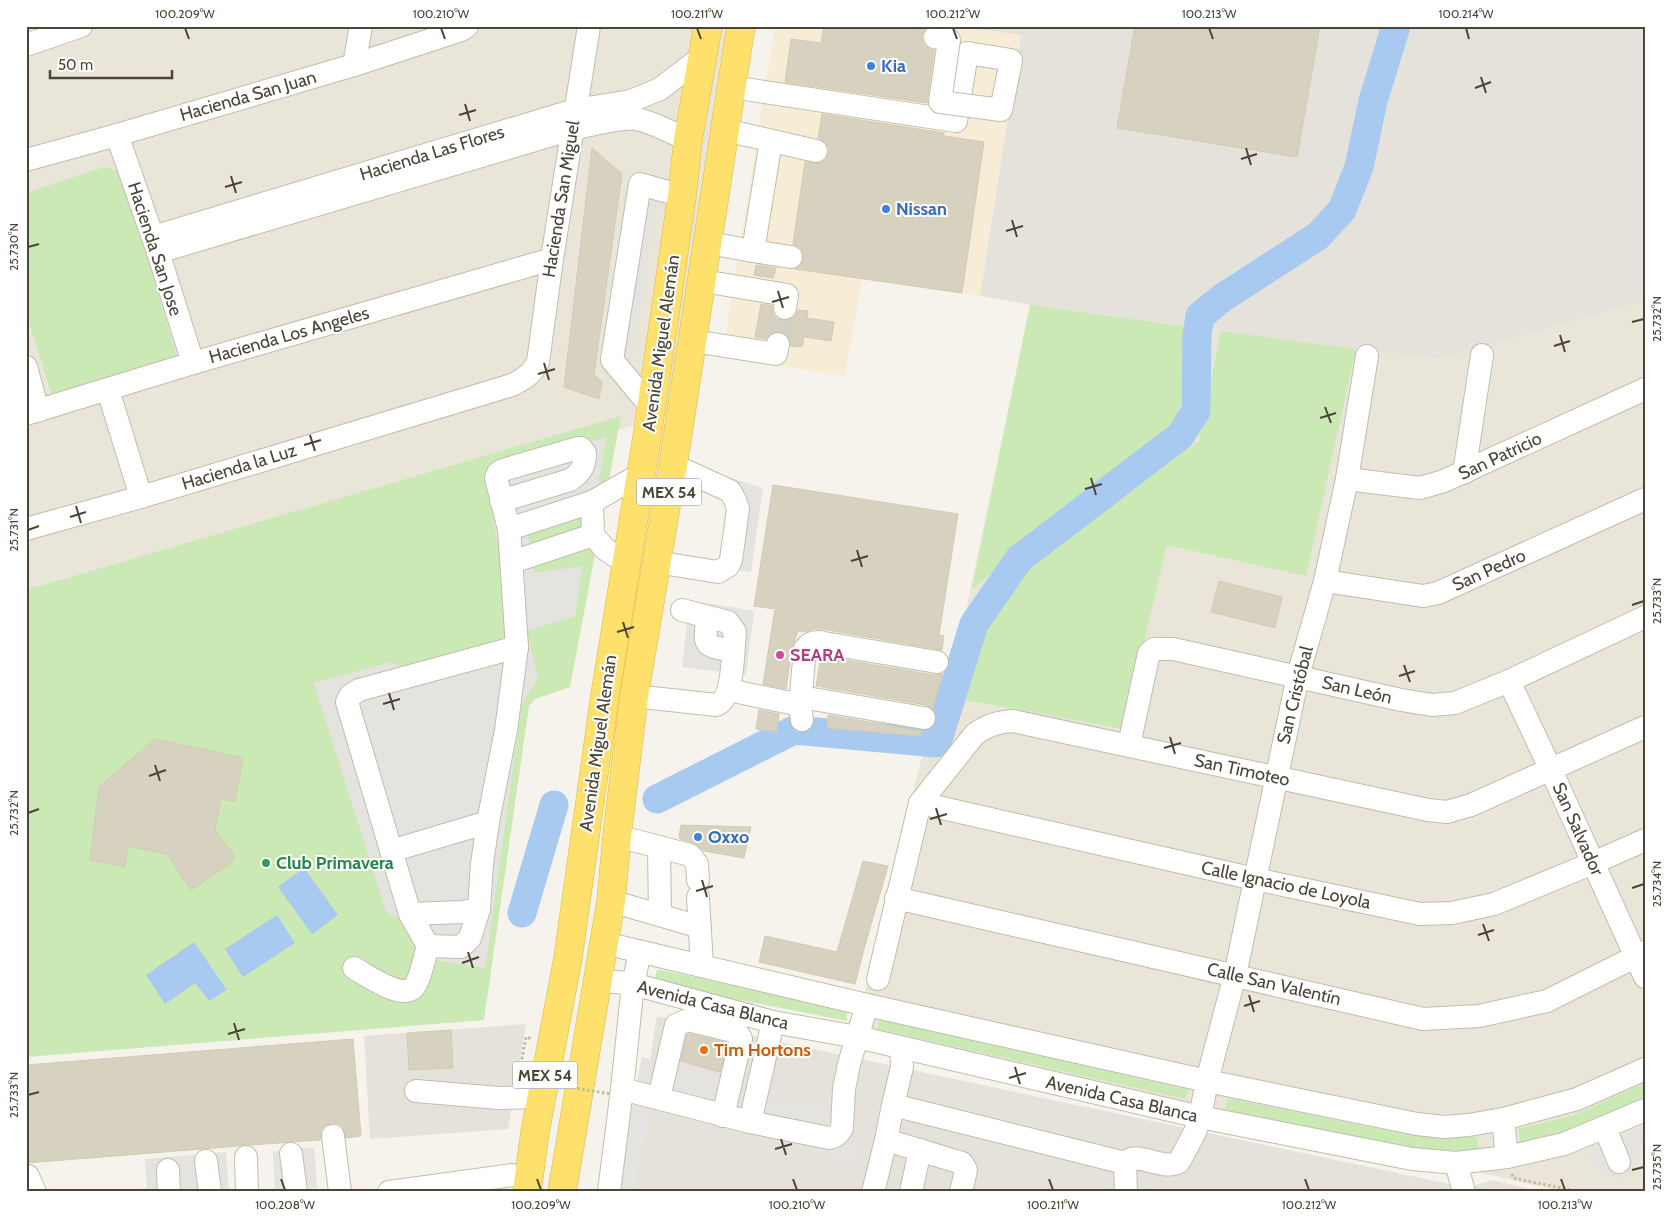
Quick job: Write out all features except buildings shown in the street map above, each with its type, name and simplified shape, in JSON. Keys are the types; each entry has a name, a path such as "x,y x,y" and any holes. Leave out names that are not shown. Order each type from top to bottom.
{"highway":[{"name":"Avenida Miguel Alemán","path":"516,1186 535,1132 568,958 605,695 652,408 682,196 688,140 708,26"},
{"name":"Avenida Miguel Alemán","path":"562,1192 599,980 611,901 634,696 674,465 741,26"}],"street":[{"path":"26,45 81,26"},
{"path":"354,64 361,26"},
{"name":"Hacienda San Juan","path":"27,157 117,135 354,64 461,30 467,26"},
{"name":"Hacienda San Miguel","path":"533,371 538,362 552,259 589,26"},
{"path":"732,88 956,121 967,53 1011,60 1001,110 940,102 949,40 936,37"},
{"name":"Hacienda Las Flores","path":"155,245 574,120 631,101 660,89 703,56"},
{"name":"Hacienda Las Flores","path":"574,120 604,122 635,119 653,124 688,140"},
{"path":"725,130 816,151"},
{"name":"Hacienda San Jose","path":"117,135 193,363"},
{"path":"753,251 771,141"},
{"path":"652,408 612,360 640,184 682,196"},
{"path":"708,243 791,257"},
{"name":"Hacienda Los Angeles","path":"32,413 193,363 552,259"},
{"path":"702,282 787,295 785,308"},
{"path":"693,341 776,354 778,344"},
{"path":"1464,473 1482,355"},
{"name":"San Cristóbal","path":"893,1105 1124,1163 1128,1159 1134,1158 1169,1166 1178,1162 1195,1132 1200,1117 1207,1081 1235,976 1298,676 1325,581 1347,479 1367,356"},
{"path":"26,368 32,413"},
{"name":"Hacienda la Luz","path":"26,529 141,497 512,385 526,378 533,371"},
{"name":"San Patricio","path":"1347,479 1420,488 1444,481 1645,389"},
{"path":"108,390 141,497"},
{"path":"656,562 718,572 728,566 731,560 738,509 730,491 674,465"},
{"path":"510,528 592,502 641,474"},
{"name":"San Pedro","path":"1325,581 1423,596 1438,593 1645,500"},
{"path":"428,946 461,948 470,938 479,909 482,864 488,822 506,730 517,647 510,528 501,501"},
{"path":"592,502 593,535 606,549 626,563"},
{"path":"512,562 593,535"},
{"path":"634,696 716,705 723,701 729,690 735,632 728,622 682,610"},
{"name":"San León","path":"1130,745 1149,653 1154,649 1173,649 1432,705 1455,703 1509,681 1645,617"},
{"path":"801,707 805,649 808,644 813,642 937,662"},
{"path":"354,968 395,991 407,991 415,986 428,946 410,914 347,702 350,696 359,690 517,647"},
{"name":"San Salvador","path":"1509,681 1593,863 1640,954 1645,977"},
{"path":"729,690 801,707 924,718"},
{"name":"San Timoteo","path":"878,979 920,803 974,734 986,726 999,722 1013,721 1428,810 1447,812 1471,805 1645,727"},
{"name":"Calle Ignacio de Loyola","path":"920,803 1255,879 1420,914 1452,913 1494,904 1645,840"},
{"path":"391,851 488,822"},
{"path":"617,836 690,855 697,864 702,966"},
{"path":"659,847 660,915"},
{"name":"Calle San Valentín","path":"896,898 1423,1019 1479,1016 1547,1001 1640,954"},
{"path":"611,901 700,927"},
{"path":"410,914 462,912 479,909"},
{"name":"Avenida Casa Blanca","path":"604,943 1207,1081 1417,1124 1468,1125 1503,1118 1577,1099 1645,1069"},
{"path":"608,1192 617,1092 633,984 640,952"},
{"name":"Avenida Casa Blanca","path":"599,980 633,984 773,1022 856,1037 1200,1117 1412,1159 1456,1163 1507,1157 1564,1144 1645,1110"},
{"path":"617,1092 659,1098 750,1122 829,1138 835,1137 842,1128 844,1089 866,1004"},
{"path":"659,1098 676,1025 688,1020 737,1032 741,1039 723,1116"},
{"path":"750,1122 773,1022"},
{"path":"872,1192 902,1067 901,1048"},
{"path":"416,1091 499,1098 541,1097"},
{"path":"1503,1118 1507,1157"},
{"path":"1605,1128 1619,1162"},
{"path":"333,1136 340,1192"},
{"path":"886,1140 962,1163 966,1170 961,1192"},
{"path":"912,1192 920,1150"},
{"path":"291,1154 296,1192"},
{"path":"246,1157 248,1192"},
{"path":"206,1161 210,1192"},
{"path":"1124,1163 1126,1192"},
{"path":"1456,1163 1464,1192"},
{"path":"168,1170 169,1192"},
{"path":"389,1192 516,1186"}],"path":[{"path":"526,1038 518,1079 617,1092"},
{"path":"1507,1157 1513,1178 1582,1192"}],"shaded area":[{"path":"26,26 735,26 679,413 26,594"},
{"path":"775,26 955,26 1021,35 980,296 862,279 845,376 722,357"},
{"path":"955,26 1645,26 1645,301 1437,360 1030,305 980,296 1021,35"},
{"path":"627,180 660,180 627,391 603,373"},
{"path":"1645,301 1645,1192 1564,1192 856,1029 943,669 960,639 1030,305 1437,360"},
{"path":"606,437 597,492 526,521 534,573 582,566 575,616 527,631 538,679 522,704 485,968 428,959 406,923 386,912 314,683 391,662 412,670 514,639 485,472"},
{"path":"734,479 763,488 751,572 720,568"},
{"path":"690,600 754,611 746,675 682,667"},
{"path":"657,1016 1468,1188 1492,1180 1541,1192 629,1192"},
{"path":"526,1024 508,1129 370,1139 364,1036"},
{"path":"745,1040 777,1047 768,1099 848,1112 841,1140 858,1147 855,1161 651,1110 633,1192 616,1192 642,1057 735,1081"},
{"path":"1645,1127 1645,1147 1640,1148 1630,1159 1634,1175 1618,1179 1598,1170 1586,1153"},
{"path":"314,1147 317,1188 275,1191 273,1152"},
{"path":"226,1152 229,1192 147,1192 145,1159"}],"green space":[{"path":"104,167 122,172 178,360 52,396 26,312 26,193"},
{"path":"1030,305 1190,327 1178,425 972,589"},
{"path":"1221,331 1356,349 1306,576 1167,545 1123,729 962,699 979,637 1012,586 1034,557 1199,441"},
{"name":"Club Primavera","path":"621,416 570,687 535,699 529,706 484,1020 26,1057 26,590"},
{"path":"657,969 847,1010 847,1021 654,983"},
{"path":"880,1018 1189,1090 1185,1099 877,1029"},
{"path":"1645,1083 1645,1101 1600,1121 1521,1144 1518,1129 1574,1115"},
{"path":"1227,1098 1403,1134 1477,1137 1479,1150 1419,1151 1225,1110"}],"water":[{"path":"304,868 338,915 312,934 278,887"},
{"path":"277,915 295,943 243,977 225,949"},
{"path":"194,942 227,990 209,1001 195,983 165,1004 146,975"}],"waterway":[{"path":"657,799 794,730 937,743 974,624 1019,559 1180,436 1196,411 1197,335 1200,316 1222,298 1318,236 1342,210 1359,167 1373,101 1396,26"},
{"path":"522,913 554,805"}],"tunnel":[{"path":"778,344 785,308"}],"place":[{"name":"Kia","path":"871,66"},
{"name":"Nissan","path":"886,209"},
{"name":"SEARA","path":"780,655"},
{"name":"Oxxo","path":"698,837"},
{"name":"Club Primavera","path":"266,863"},
{"name":"Tim Hortons","path":"704,1050"}]}
